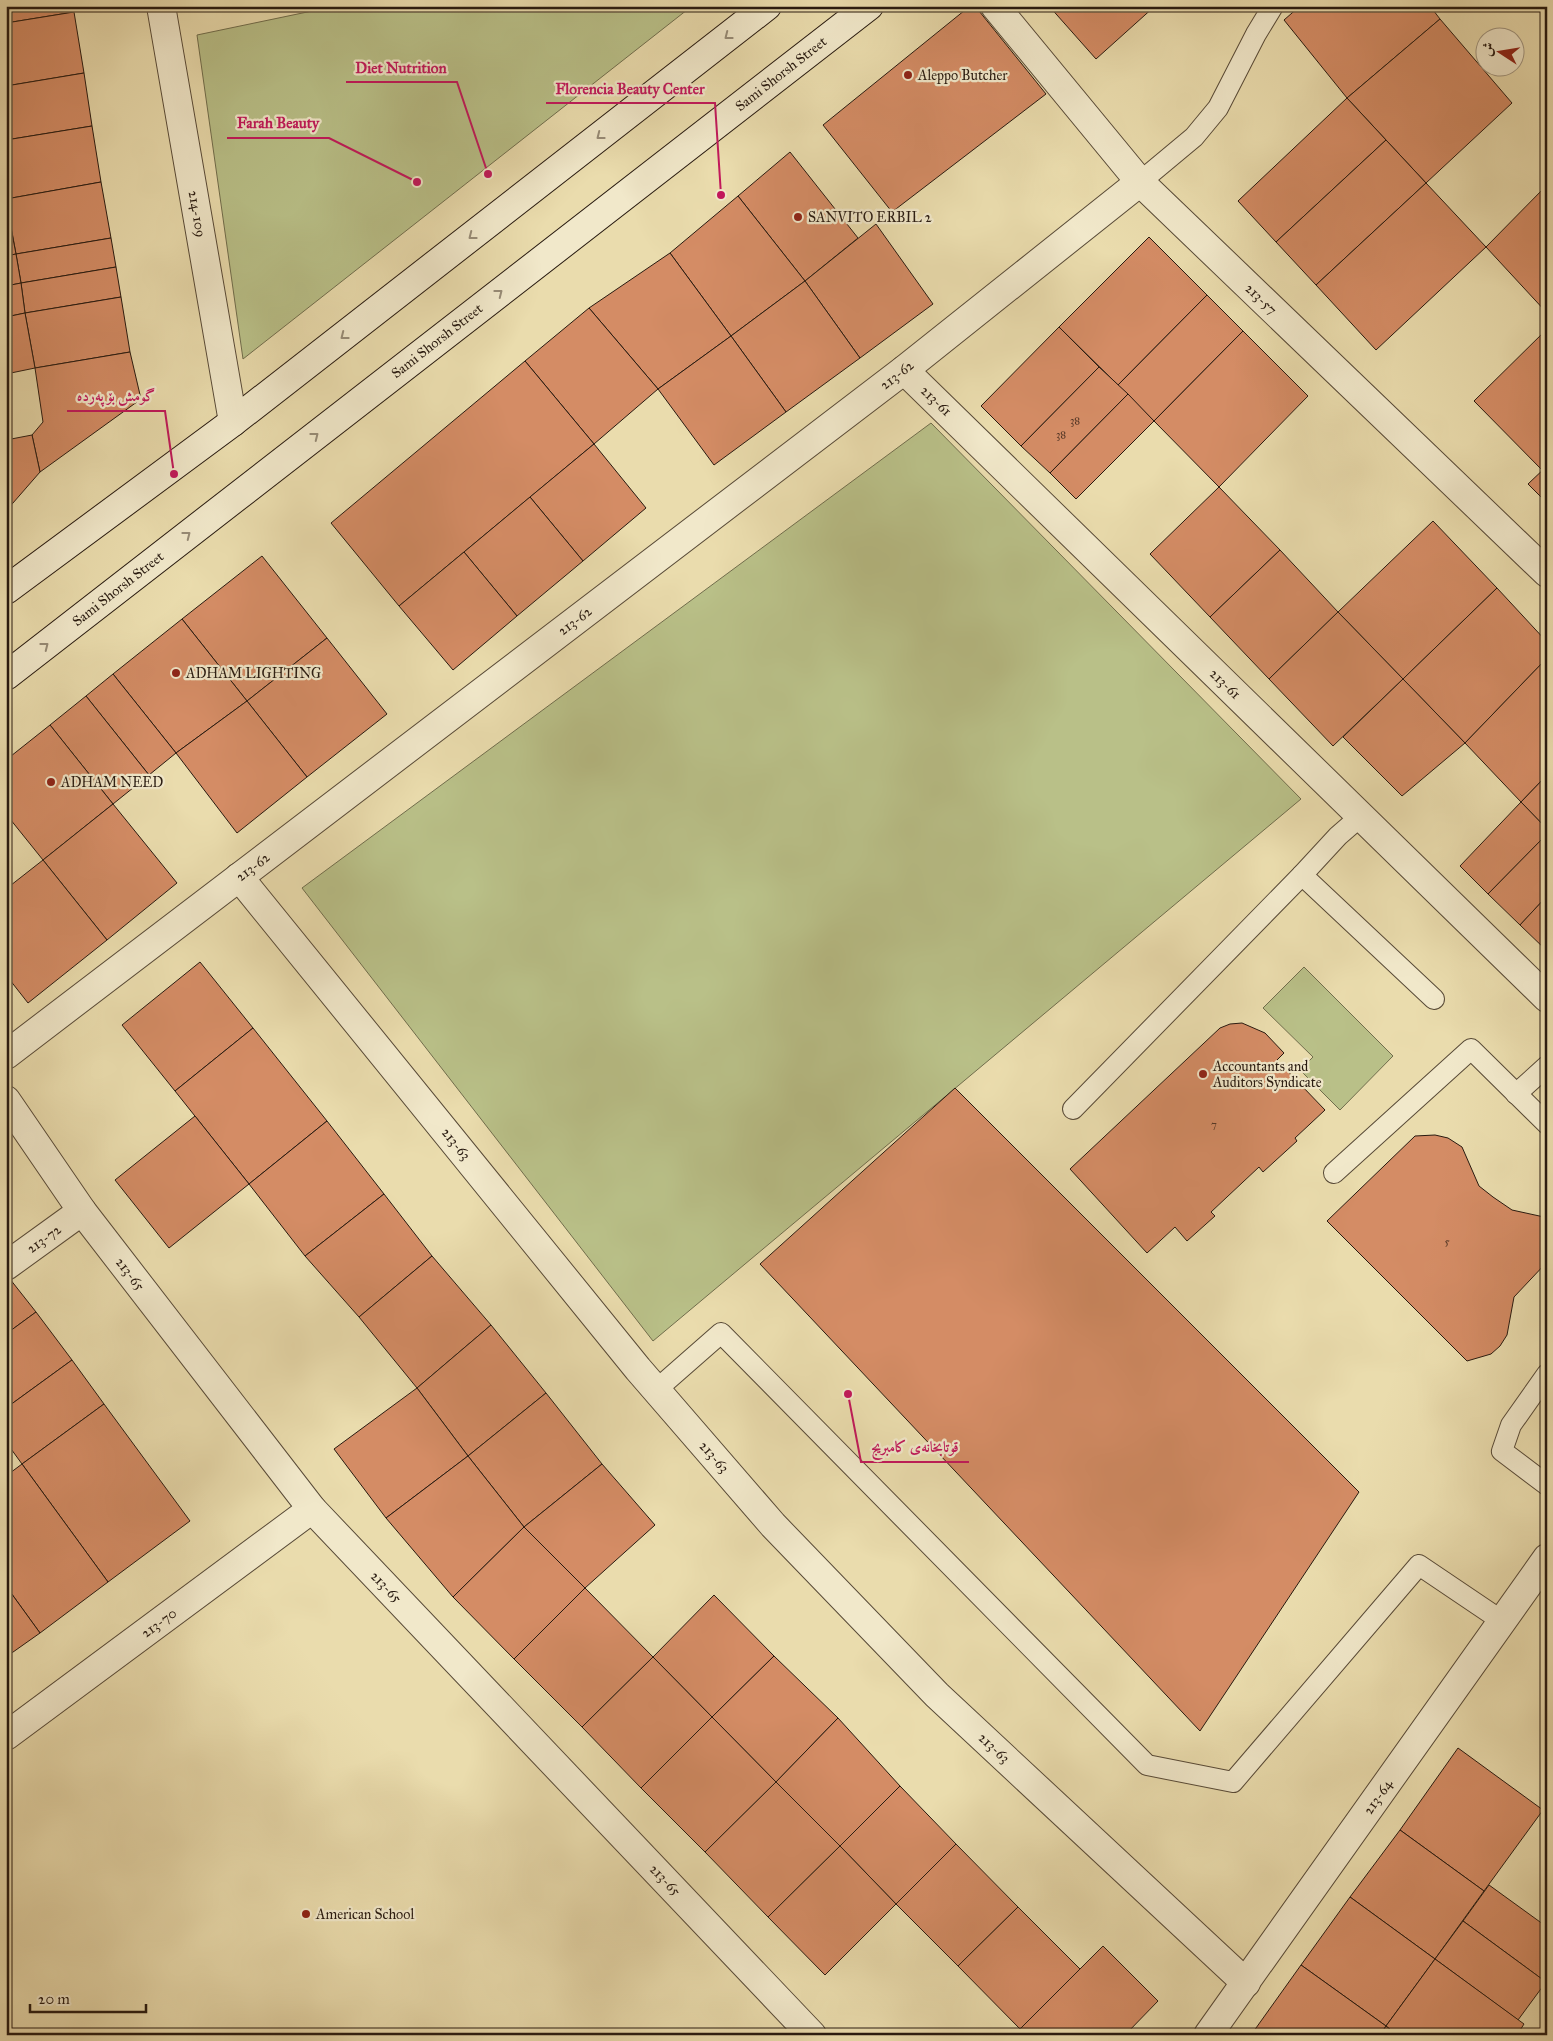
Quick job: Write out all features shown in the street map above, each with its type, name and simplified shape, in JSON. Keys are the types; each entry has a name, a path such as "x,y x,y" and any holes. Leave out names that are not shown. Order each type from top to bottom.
{"street":[{"name":"214-109","path":"163,6 233,422"},
{"path":"6,590 233,422 767,6"},
{"name":"Sami Shorsh Street","path":"6,676 869,6"},
{"name":"213-57","path":"995,6 1140,182 1547,573"},
{"name":"213-62","path":"6,1054 904,370 1140,182"},
{"name":"213-61","path":"904,370 1547,998"},
{"name":"213-63","path":"239,878 656,1390 773,1525 937,1695 1246,1983"},
{"name":"213-65","path":"6,1100 82,1211 312,1510 812,2035"},
{"name":"213-72","path":"6,1266 82,1211"},
{"name":"213-70","path":"6,1736 312,1510"},
{"name":"213-64","path":"1208,2035 1547,1558"}],"lane":[{"path":"1140,182 1194,137 1218,108 1256,34 1274,6"},
{"path":"1073,1109 1302,876 1338,836 1361,816"},
{"path":"1302,876 1434,999"},
{"path":"1334,1172 1470,1050 1547,1124"},
{"path":"1516,1094 1547,1066"},
{"path":"656,1390 721,1333 1147,1765 1232,1782 1419,1565 1502,1621"},
{"path":"1547,1374 1511,1425 1502,1451 1547,1485"}],"green space":[{"path":"336,6 692,6 243,359 197,35"},
{"path":"931,423 1301,799 653,1341 302,888"},
{"path":"1304,967 1393,1056 1340,1110 1300,1070 1313,1057 1263,1008"}],"building":[{"path":"6,6 73,6 74,12 6,23"},
{"path":"970,6 975,6 1046,94 892,212 823,125"},
{"path":"1049,6 1155,6 1096,59"},
{"path":"1300,6 1430,6 1440,19 1347,98 1284,20"},
{"path":"74,12 84,73 6,86 6,23"},
{"path":"1440,19 1476,61 1476,78 1491,78 1512,103 1426,183 1347,98"},
{"path":"84,73 92,126 6,140 6,86"},
{"path":"1347,98 1386,140 1276,242 1238,201"},
{"path":"92,126 101,182 6,199 6,140"},
{"path":"1386,140 1426,183 1316,285 1276,242"},
{"name":"SANVITO ERBIL 2","path":"790,152 858,238 805,281 738,196"},
{"path":"101,182 111,238 16,254 6,199"},
{"path":"1426,183 1486,247 1376,350 1316,285"},
{"path":"1547,185 1547,313 1486,247"},
{"path":"738,196 805,281 731,336 670,253"},
{"path":"6,203 16,254 6,256"},
{"path":"876,224 933,304 860,358 805,281"},
{"path":"1149,237 1207,295 1118,385 1059,327"},
{"path":"111,238 116,267 21,283 16,254"},
{"path":"670,253 731,336 658,389 589,308"},
{"path":"16,254 21,283 6,286 6,256"},
{"path":"116,267 121,297 25,313 21,283"},
{"path":"805,281 860,358 786,412 731,336"},
{"path":"21,283 25,313 6,317 6,286"},
{"path":"1207,295 1243,331 1154,421 1118,385"},
{"path":"121,297 130,352 35,368 25,313"},
{"path":"589,308 658,389 594,444 525,361"},
{"path":"25,313 35,368 6,374 6,317"},
{"path":"1059,327 1099,367 1021,446 981,406"},
{"path":"1547,329 1547,466 1542,470 1474,401"},
{"path":"1243,331 1308,396 1219,487 1154,421"},
{"path":"731,336 786,412 714,465 658,389"},
{"path":"130,352 141,399 40,472 32,435 43,422 35,368"},
{"path":"525,361 594,444 399,606 331,523"},
{"path":"1099,367 1128,394 1050,473 1021,446"},
{"path":"1128,394 1154,421 1076,499 1050,473"},
{"path":"32,435 40,472 6,511 6,440"},
{"path":"594,444 646,508 583,561 530,497"},
{"path":"1547,466 1547,503 1528,484"},
{"path":"1219,487 1280,550 1210,617 1150,554"},
{"path":"530,497 583,561 517,616 464,552"},
{"path":"1433,521 1497,588 1403,679 1338,612"},
{"path":"1280,550 1338,612 1269,679 1210,617"},
{"path":"464,552 517,616 453,670 399,606"},
{"path":"262,556 327,638 247,701 182,619"},
{"path":"1497,588 1547,642 1547,658 1465,743 1403,679"},
{"path":"1338,612 1403,679 1333,746 1269,679"},
{"path":"182,619 247,701 176,753 113,674"},
{"path":"327,638 387,714 307,777 247,701"},
{"path":"1547,658 1547,775 1521,802 1465,743"},
{"path":"113,674 176,753 149,775 86,696"},
{"path":"1403,679 1465,743 1402,796 1343,737"},
{"path":"86,696 149,775 113,804 50,725"},
{"path":"247,701 307,777 237,833 176,753"},
{"name":"ADHAM NEED","path":"50,725 113,804 43,860 6,814 6,760"},
{"path":"1547,775 1547,829 1521,802"},
{"path":"1521,802 1547,829 1547,834 1488,894 1460,866"},
{"path":"113,804 177,883 107,940 43,860"},
{"path":"1547,834 1547,896 1520,925 1488,894"},
{"path":"43,860 107,940 28,1003 6,975 6,889"},
{"path":"1547,896 1547,951 1520,925"},
{"path":"200,962 253,1028 175,1091 122,1025"},
{"path":"1242,1023 1265,1033 1284,1053 1277,1060 1325,1110 1295,1138 1297,1141 1263,1172 1259,1167 1211,1212 1215,1216 1187,1241 1175,1227 1147,1253 1070,1169 1220,1028 1230,1024"},
{"path":"253,1028 327,1121 249,1184 175,1091"},
{"path":"955,1088 1359,1492 1200,1731 760,1264"},
{"path":"195,1116 249,1184 169,1248 115,1180"},
{"path":"327,1121 384,1194 305,1256 249,1184"},
{"path":"1435,1135 1448,1138 1462,1147 1479,1186 1493,1197 1512,1210 1544,1217 1547,1220 1547,1262 1514,1297 1507,1335 1500,1346 1491,1354 1467,1361 1327,1221 1415,1136"},
{"path":"384,1194 432,1256 359,1317 305,1256"},
{"path":"432,1256 491,1325 417,1388 359,1317"},
{"path":"6,1274 36,1312 6,1334"},
{"path":"36,1312 72,1360 6,1408 6,1334"},
{"path":"491,1325 546,1393 468,1456 417,1388"},
{"path":"72,1360 104,1404 22,1464 6,1442 6,1408"},
{"path":"417,1388 468,1456 386,1518 334,1449"},
{"path":"546,1393 602,1464 524,1527 468,1456"},
{"path":"104,1404 190,1521 108,1582 22,1464"},
{"path":"468,1456 524,1527 453,1597 386,1518"},
{"path":"22,1464 108,1582 40,1633 6,1586 6,1476"},
{"path":"602,1464 655,1525 585,1588 524,1527"},
{"path":"524,1527 585,1588 514,1659 453,1597"},
{"path":"6,1586 40,1633 6,1657"},
{"path":"585,1588 653,1657 582,1727 514,1659"},
{"path":"714,1595 774,1656 712,1717 653,1657"},
{"path":"774,1656 838,1718 776,1782 712,1717"},
{"path":"653,1657 712,1717 641,1788 582,1727"},
{"path":"712,1717 776,1782 705,1852 641,1788"},
{"path":"838,1718 900,1786 840,1846 776,1782"},
{"path":"1458,1748 1543,1810 1484,1891 1400,1830"},
{"path":"776,1782 840,1846 768,1917 705,1852"},
{"path":"900,1786 956,1844 896,1904 840,1846"},
{"path":"1400,1830 1484,1891 1435,1959 1350,1897"},
{"path":"956,1844 1018,1907 958,1966 896,1904"},
{"path":"840,1846 896,1904 825,1975 768,1917"},
{"path":"1489,1885 1547,1927 1546,1982 1463,1921"},
{"path":"1350,1897 1435,1959 1386,2026 1301,1965"},
{"path":"1018,1907 1080,1969 1020,2029 958,1966"},
{"path":"1463,1921 1546,1982 1518,2020 1435,1959"},
{"path":"1103,1946 1158,2001 1125,2035 1025,2035 1020,2029"},
{"path":"1435,1959 1524,2024 1517,2035 1397,2035 1386,2026"},
{"path":"1301,1965 1386,2026 1380,2035 1251,2035"},
{"path":"1386,2026 1397,2035 1380,2035"}],"place":[{"name":"Aleppo Butcher","path":"908,75"},
{"name":"Diet Nutrition","path":"488,174"},
{"name":"Farah Beauty","path":"417,182"},
{"name":"Florencia Beauty Center","path":"721,195"},
{"name":"SANVITO ERBIL 2","path":"798,217"},
{"name":"گومش بۆ پەردە","path":"174,474"},
{"name":"ADHAM LIGHTING","path":"176,673"},
{"name":"ADHAM NEED","path":"51,782"},
{"name":"Accountants and Auditors Syndicate","path":"1203,1074"},
{"name":"قوتابخانەی کامبریج","path":"848,1394"},
{"name":"American School","path":"306,1914"}]}
